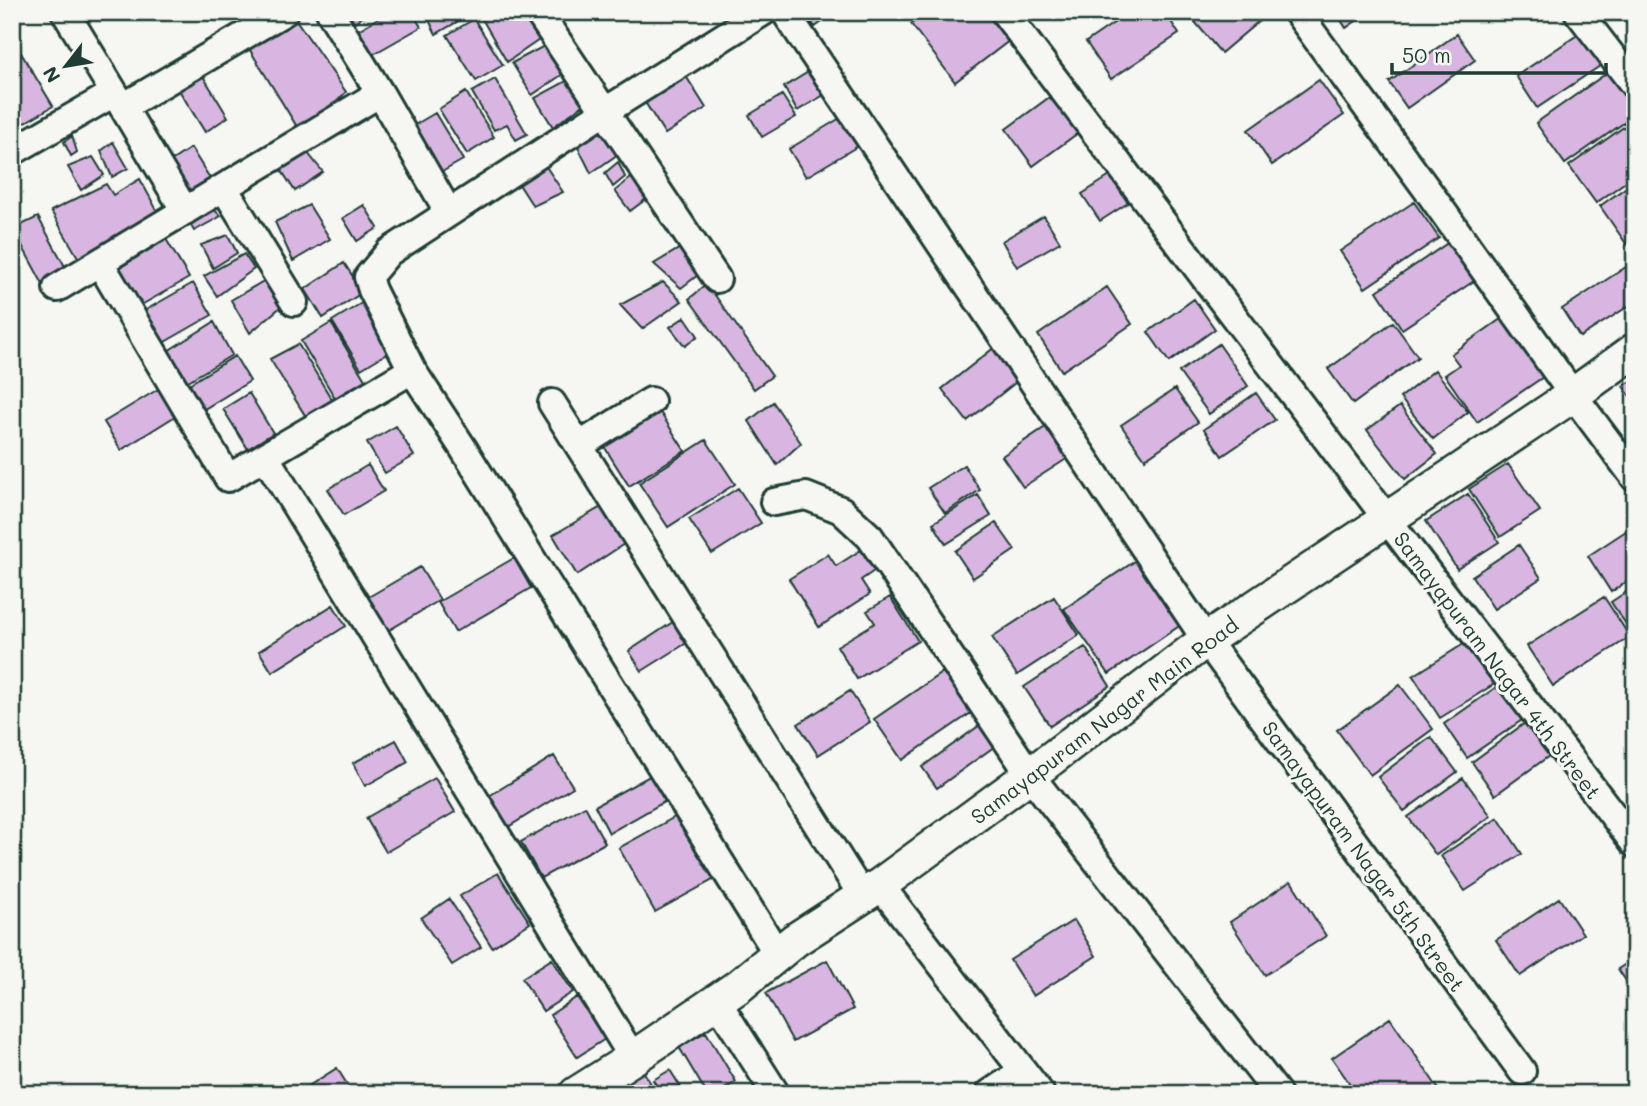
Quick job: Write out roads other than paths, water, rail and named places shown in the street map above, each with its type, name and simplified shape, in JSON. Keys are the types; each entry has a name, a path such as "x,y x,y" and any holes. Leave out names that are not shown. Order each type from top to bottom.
{"street":[{"path":"65,12 185,211"},
{"path":"12,152 119,100 284,12"},
{"path":"330,12 449,213"},
{"path":"537,12 717,279"},
{"path":"763,12 389,252 368,277 412,370 778,955"},
{"name":"Samayapuram Nagar 5th Street","path":"785,12 1206,640 1522,1071"},
{"name":"Samayapuram Nagar 4th Street","path":"1004,12 1635,844"},
{"path":"1297,12 1635,478"},
{"path":"1578,12 1635,86"},
{"path":"57,288 380,93"},
{"path":"224,188 295,302"},
{"path":"100,262 228,478 412,370"},
{"name":"Samayapuram Nagar Main Road","path":"576,1094 739,986 795,940 871,891 1030,775 1206,640 1573,395 1635,350"},
{"path":"580,445 651,401"},
{"path":"552,403 871,891 1041,1094"},
{"path":"265,456 633,1058"},
{"path":"774,502 806,496 841,510 870,537 1030,775 1278,1094"},
{"path":"717,1001 776,1094"},
{"path":"989,1094 1023,1071"}]}
